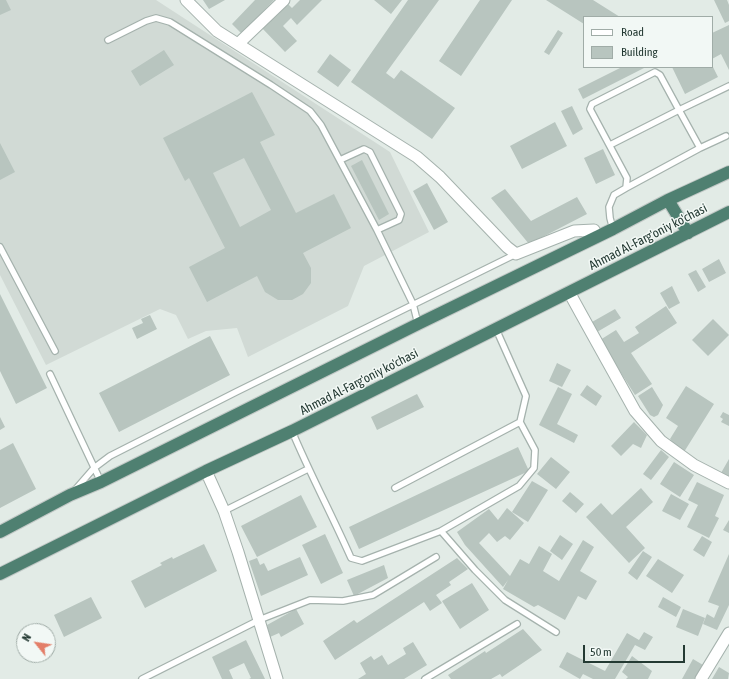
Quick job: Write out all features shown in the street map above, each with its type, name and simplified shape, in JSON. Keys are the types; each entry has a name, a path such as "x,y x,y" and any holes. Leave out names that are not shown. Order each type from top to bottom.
{"highway":[{"name":"Ahmad Al-Farg'oniy ko'chasi","path":"0,532 70,495 102,482 418,324 595,238 668,200 729,172"},
{"path":"668,200 688,233"},
{"name":"Ahmad Al-Farg'oniy ko'chasi","path":"0,574 206,471 292,431 729,212"}],"street":[{"path":"186,0 217,31 417,157 440,177 516,254 574,231 594,230 595,238"},
{"path":"238,44 284,0"},
{"path":"570,292 635,411 662,441 694,464 729,483"},
{"path":"206,471 224,511 277,679"},
{"path":"701,679 729,633"}],"lane":[{"path":"108,40 146,21 156,18 170,22 310,111 321,124 377,230 413,304 418,324"},
{"path":"626,188 627,178 590,109 592,104 655,72 660,76 700,148"},
{"path":"610,145 729,86"},
{"path":"613,229 609,206 614,196 700,148 728,135 729,142"},
{"path":"340,160 364,149 370,152 401,214 399,220 377,230"},
{"path":"0,247 56,352"},
{"path":"70,495 94,468 110,456 516,254"},
{"path":"292,431 308,469 335,522 351,558 362,561 441,531 519,486 534,468 535,450 520,422 526,396 496,328"},
{"path":"50,374 102,482"},
{"path":"395,488 520,422"},
{"path":"224,511 308,469"},
{"path":"441,531 475,570 505,600 556,632"},
{"path":"142,679 259,620 310,600 343,601 373,595 436,557"},
{"path":"424,679 517,624"}],"shaded area":[{"path":"0,0 156,0 390,152 429,232 364,266 348,306 248,357 237,328 206,331 188,339 176,315 160,309 46,365 0,275"}],"building":[{"path":"0,0 6,0 11,10 0,15"},
{"path":"203,0 225,0 209,9"},
{"path":"255,0 274,0 242,34 232,24"},
{"path":"300,0 322,0 297,25 291,18 283,26 297,41 285,52 261,27 287,3 292,8"},
{"path":"374,0 402,0 391,14"},
{"path":"408,0 439,0 386,73 394,79 401,70 455,108 432,139 351,82"},
{"path":"480,0 512,0 461,76 439,61"},
{"path":"546,0 593,0 618,16 583,16 583,23"},
{"path":"714,0 727,0 729,5 729,21 725,23"},
{"path":"729,25 729,70 721,54 713,58 713,33"},
{"path":"558,30 563,33 549,55 544,52"},
{"path":"164,50 174,65 140,86 131,71"},
{"path":"330,54 351,70 338,87 317,72"},
{"path":"713,67 718,77 685,94 672,68"},
{"path":"620,68 644,68 583,99 578,89"},
{"path":"252,92 275,135 260,142 296,213 334,194 351,228 303,253 311,268 311,283 303,294 292,300 278,300 265,292 257,276 207,302 189,267 225,248 189,178 185,181 163,138","holes":["244,158 271,210 240,227 213,173"]},
{"path":"572,106 583,129 573,135 561,111"},
{"path":"555,122 567,146 522,169 510,146"},
{"path":"0,143 15,172 0,180"},
{"path":"603,149 615,175 596,184 584,158"},
{"path":"362,160 389,214 379,220 351,166"},
{"path":"427,183 448,222 434,230 413,191"},
{"path":"505,189 531,221 577,197 587,214 529,244 491,198"},
{"path":"719,259 726,273 709,282 702,269"},
{"path":"696,270 706,287 698,292 688,274"},
{"path":"672,286 680,303 669,309 660,293"},
{"path":"0,294 47,388 16,404 0,371"},
{"path":"666,306 677,323 631,353 652,384 635,395 600,340 616,330 624,342 639,333 635,327"},
{"path":"615,309 621,318 597,332 592,322"},
{"path":"150,315 157,329 137,339 132,328 143,323 141,319"},
{"path":"713,319 729,335 708,356 692,340"},
{"path":"210,336 230,375 119,432 99,393"},
{"path":"557,363 571,370 562,387 549,381"},
{"path":"587,385 602,396 596,406 580,395"},
{"path":"686,386 714,404 684,452 676,447 670,439 678,426 666,418"},
{"path":"558,387 572,394 557,424 578,435 574,443 539,425"},
{"path":"652,387 663,405 658,415 654,417 650,415 638,396"},
{"path":"417,394 424,407 377,430 371,417"},
{"path":"723,412 729,415 729,426 721,422 723,419 720,417"},
{"path":"0,417 5,427 0,430"},
{"path":"634,422 647,435 641,448 633,444 621,456 611,446"},
{"path":"13,443 36,489 0,508 0,450"},
{"path":"518,447 529,471 359,549 349,527"},
{"path":"661,450 669,457 651,480 643,474"},
{"path":"551,457 570,472 556,489 537,474"},
{"path":"729,459 729,478 721,473"},
{"path":"674,462 694,475 680,497 660,484"},
{"path":"532,481 548,490 528,522 512,512"},
{"path":"697,482 724,495 715,516 719,518 709,538 687,527 698,505 688,500"},
{"path":"641,488 653,502 626,527 645,548 629,563 586,517 601,503 612,515"},
{"path":"570,492 584,504 576,513 562,501"},
{"path":"671,494 689,504 680,520 662,511"},
{"path":"301,495 317,527 257,557 241,526"},
{"path":"507,508 524,523 510,540 505,536 497,542 489,533 479,543 510,576 520,559 529,564 539,546 552,554 543,571 559,581 583,540 594,547 580,571 597,581 586,600 578,596 565,620 538,605 534,607 503,589 508,580 503,587 465,545 457,532 489,509 498,520"},
{"path":"729,520 729,533 723,530"},
{"path":"325,534 343,573 321,584 302,545"},
{"path":"560,535 573,544 562,560 550,551"},
{"path":"702,536 712,542 704,557 693,550"},
{"path":"204,544 217,571 145,608 131,581 162,565 160,563 172,557 173,559"},
{"path":"643,551 652,557 637,580 628,573"},
{"path":"729,554 729,605 717,630 703,624 707,614 714,618 719,606 708,602"},
{"path":"300,557 308,575 261,596 249,561 257,558 260,565 264,563 268,571"},
{"path":"457,558 468,569 449,582 451,585 436,595 442,603 430,611 424,602 335,660 323,641 354,620 357,623"},
{"path":"658,559 684,575 672,593 646,576"},
{"path":"384,565 388,578 354,596 347,580"},
{"path":"472,583 489,610 460,629 442,601"},
{"path":"91,597 102,618 64,637 54,615"},
{"path":"663,597 681,607 676,617 658,607"},
{"path":"296,609 304,624 281,637 279,633 270,637 267,625"},
{"path":"683,609 705,618 698,636 676,627"},
{"path":"523,629 542,650 502,677 500,674 491,679 451,679 448,675 485,651 486,653"},
{"path":"644,632 653,637 645,650 635,645 615,679 593,679 583,674 580,679 559,667 567,652 605,671 627,633 639,640"},
{"path":"246,640 265,679 249,679 251,678 244,663 229,670 233,679 222,679 212,657"},
{"path":"413,642 427,665 404,679 358,679 366,674 360,663 371,656 374,660 382,655 388,665 406,654 403,648"},
{"path":"632,656 652,671 648,679 626,679 628,677 622,672"},
{"path":"693,659 703,665 695,679 682,679"},
{"path":"719,667 729,673 728,679 712,679"}]}
